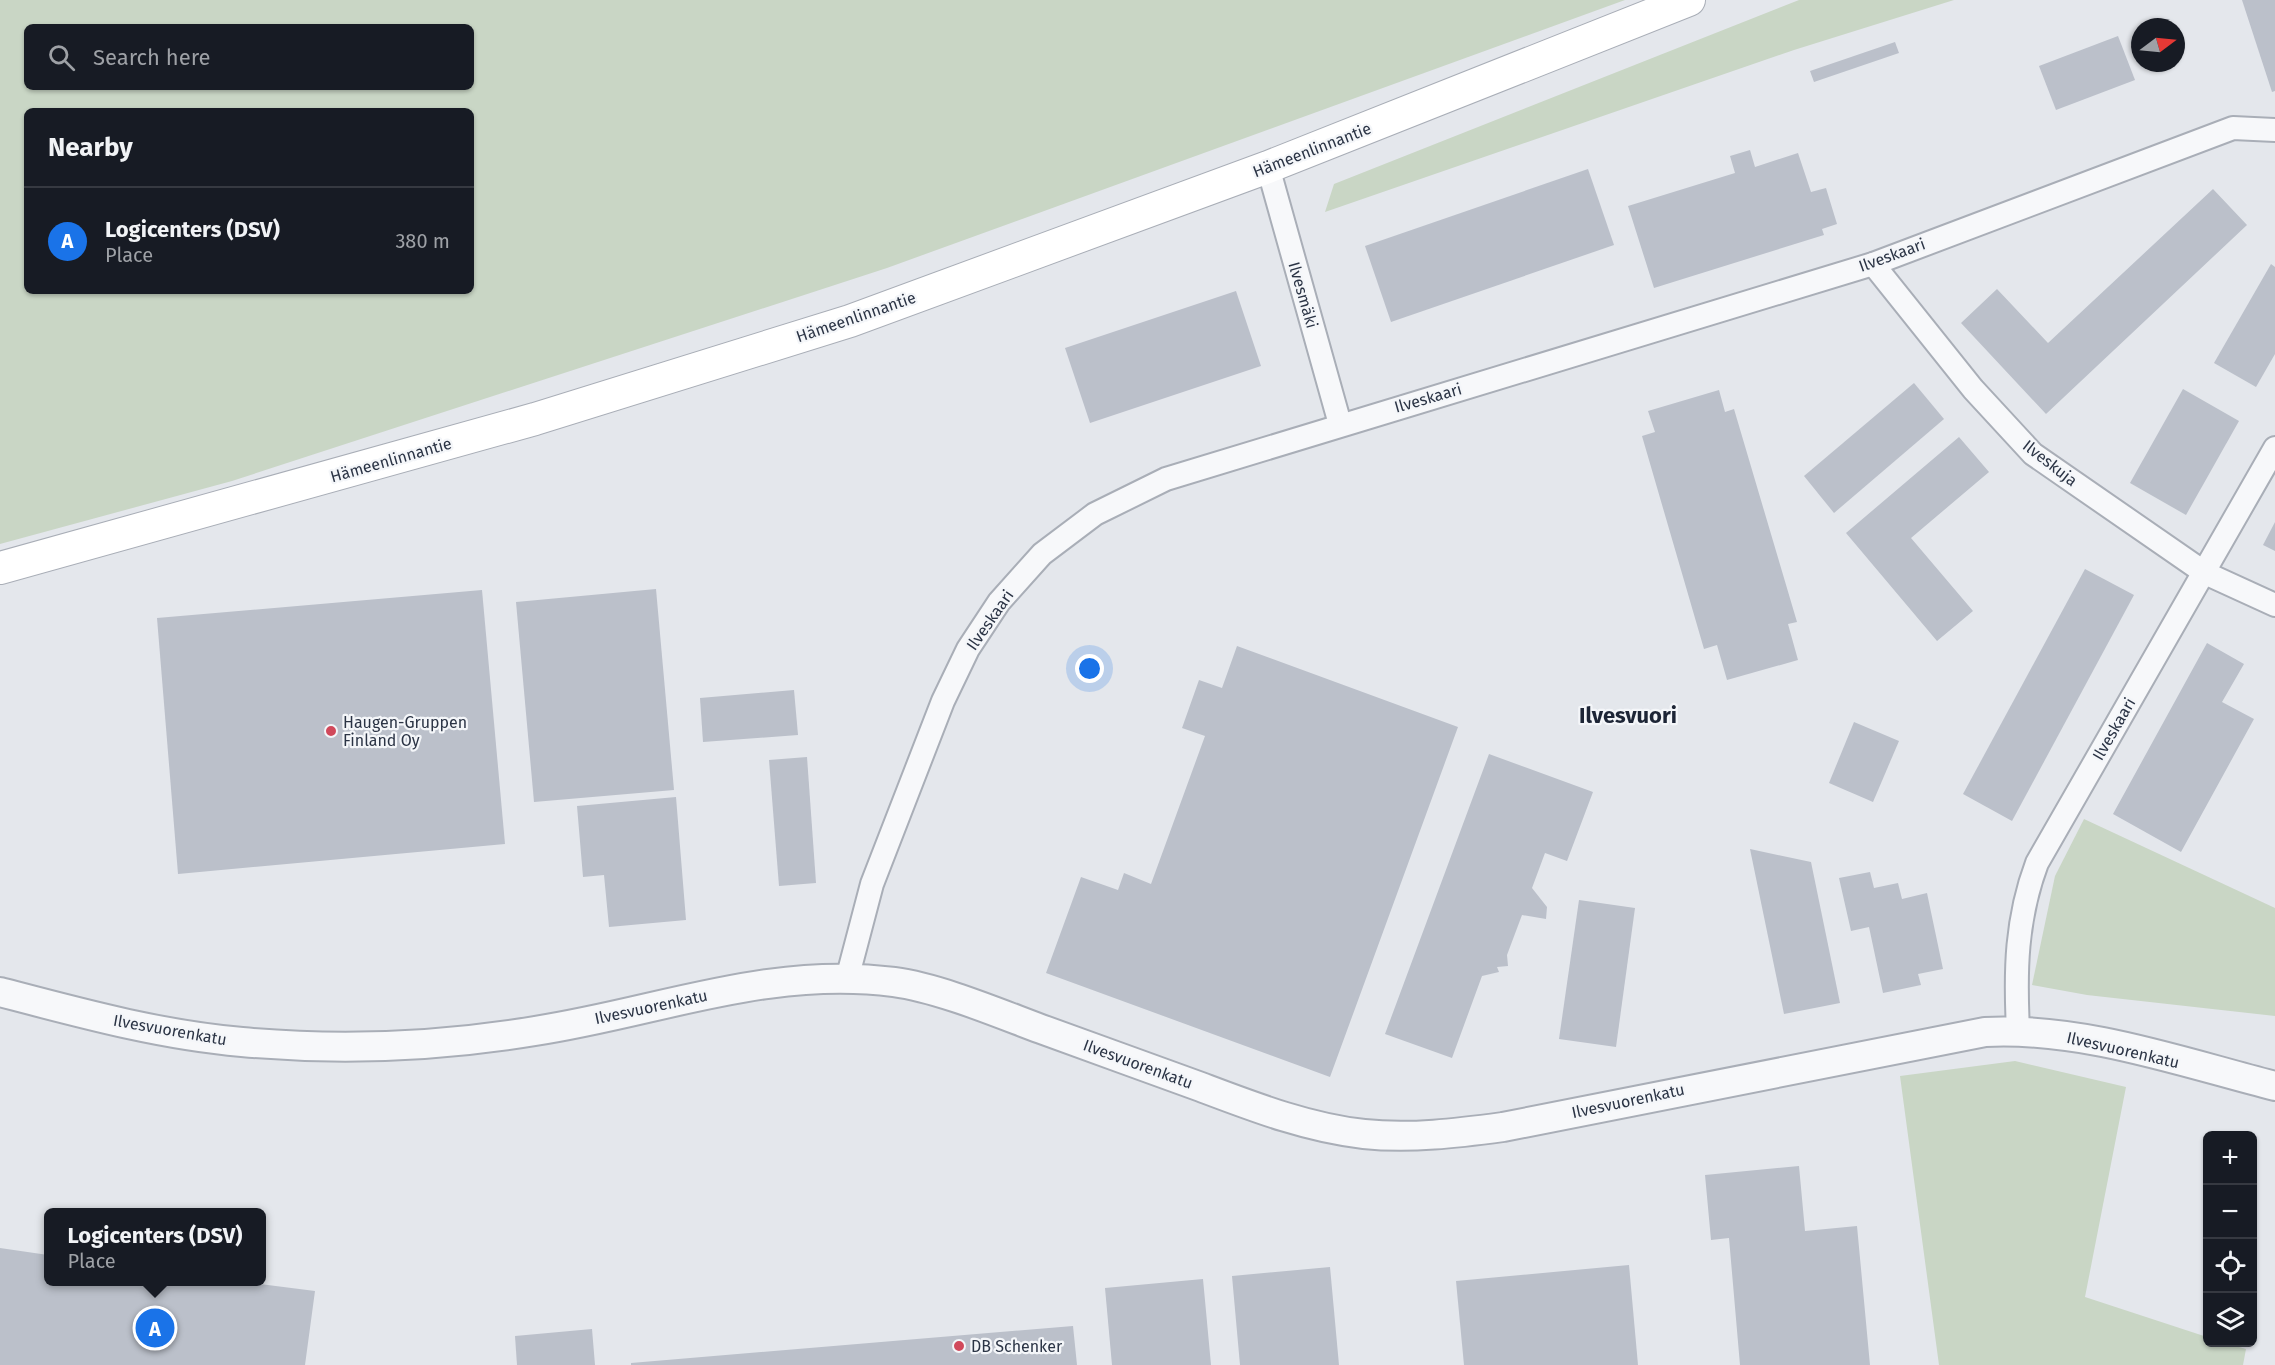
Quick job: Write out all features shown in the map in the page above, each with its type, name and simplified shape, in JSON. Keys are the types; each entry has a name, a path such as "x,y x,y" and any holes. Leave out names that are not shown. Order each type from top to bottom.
{"main road":[{"name":"Hämeenlinnantie","path":"0,568 512,425 829,328 1268,167 1689,0"}],"street":[{"name":"Ilveskaari","path":"847,979 872,884 943,701 968,649 999,602 1042,554 1095,514 1166,479 1340,424 1873,264 2233,128 2275,130"},
{"name":"Ilvesmäki","path":"1268,167 1340,424"},
{"name":"Ilveskuja","path":"1873,264 1973,389 2032,454 2205,573 2275,605"},
{"name":"Ilveskaari","path":"2018,1030 2018,932 2027,889 2037,863 2275,448"},
{"name":"Ilvesvuorenkatu","path":"0,992 100,1018 170,1032 241,1042 345,1048 463,1041 539,1031 751,985 798,978 898,982 976,1005 1279,1116 1364,1134 1451,1134 1503,1127 1903,1046 1985,1032 2018,1030 2088,1039 2275,1086"}],"green space":[{"path":"0,0 1625,0 887,268 232,481 0,544"},
{"path":"1799,0 1954,0 1794,50 1325,212 1334,184"},
{"path":"2084,819 2275,908 2275,1016 2087,995 2032,985 2055,876"},
{"path":"2015,1061 2126,1087 2085,1297 2203,1336 2203,1347 2246,1349 2243,1365 1939,1365 1900,1076"}],"building":[{"path":"2242,0 2275,0 2275,91 2272,92"},
{"path":"2118,36 2135,80 2056,110 2039,66"},
{"path":"1895,42 1899,53 1814,82 1810,71"},
{"path":"1750,150 1755,167 1798,153 1811,192 1826,188 1837,224 1822,229 1824,235 1654,288 1628,206 1735,173 1730,156"},
{"path":"1588,169 1614,245 1391,322 1365,246"},
{"path":"2213,189 2247,225 2046,414 1961,323 1997,289 2048,343"},
{"path":"2271,264 2275,267 2275,354 2256,387 2214,363"},
{"path":"1236,291 1261,366 1090,423 1065,348"},
{"path":"1914,383 1944,419 1834,513 1804,476"},
{"path":"2183,389 2239,421 2186,515 2130,483"},
{"path":"1719,390 1725,412 1734,409 1797,622 1788,624 1798,660 1727,680 1717,645 1704,649 1642,436 1655,432 1648,411"},
{"path":"1959,437 1989,472 1911,538 1973,611 1937,641 1846,533"},
{"path":"2275,522 2275,551 2263,545"},
{"path":"2085,569 2134,595 2012,821 1963,794"},
{"path":"656,589 674,790 534,802 516,602"},
{"name":"Haugen-Gruppen Finland Oy","path":"482,590 505,844 178,874 157,618"},
{"path":"2207,643 2244,664 2222,702 2254,719 2181,852 2113,814"},
{"path":"1237,646 1458,727 1330,1077 1046,973 1081,877 1118,890 1124,873 1151,884 1205,736 1182,728 1199,680 1222,688"},
{"path":"794,690 798,735 703,742 700,698"},
{"path":"1854,722 1899,741 1873,802 1829,783"},
{"path":"1489,754 1593,792 1567,861 1545,853 1532,888 1547,907 1546,919 1522,915 1507,955 1508,966 1497,967 1499,972 1482,976 1452,1058 1385,1034"},
{"path":"807,757 816,883 779,886 769,760"},
{"path":"676,797 686,920 609,927 604,875 583,877 577,806"},
{"path":"1750,849 1811,862 1840,1003 1784,1014"},
{"path":"1870,872 1874,888 1898,883 1902,899 1927,893 1943,969 1918,974 1921,985 1883,993 1869,927 1851,931 1839,878"},
{"path":"1579,900 1635,908 1616,1047 1559,1039"},
{"path":"1799,1166 1805,1231 1857,1226 1870,1365 1740,1365 1729,1238 1711,1240 1705,1175"},
{"path":"0,1248 44,1254 44,1286 266,1285 315,1291 305,1365 0,1365"},
{"path":"1629,1265 1638,1365 1464,1365 1456,1281"},
{"path":"1330,1267 1339,1365 1240,1365 1232,1276"},
{"path":"1203,1279 1211,1365 1112,1365 1105,1288"},
{"name":"DB Schenker","path":"1073,1326 1077,1365 631,1365 631,1363"},
{"path":"592,1329 595,1365 517,1365 515,1336"}],"place":[{"name":"Haugen-Gruppen Finland Oy","path":"331,731"},
{"name":"Logicenters (DSV)","path":"155,1328"},
{"name":"DB Schenker","path":"959,1346"}],"district":[{"name":"Ilvesvuori","path":"1628,715"}]}
